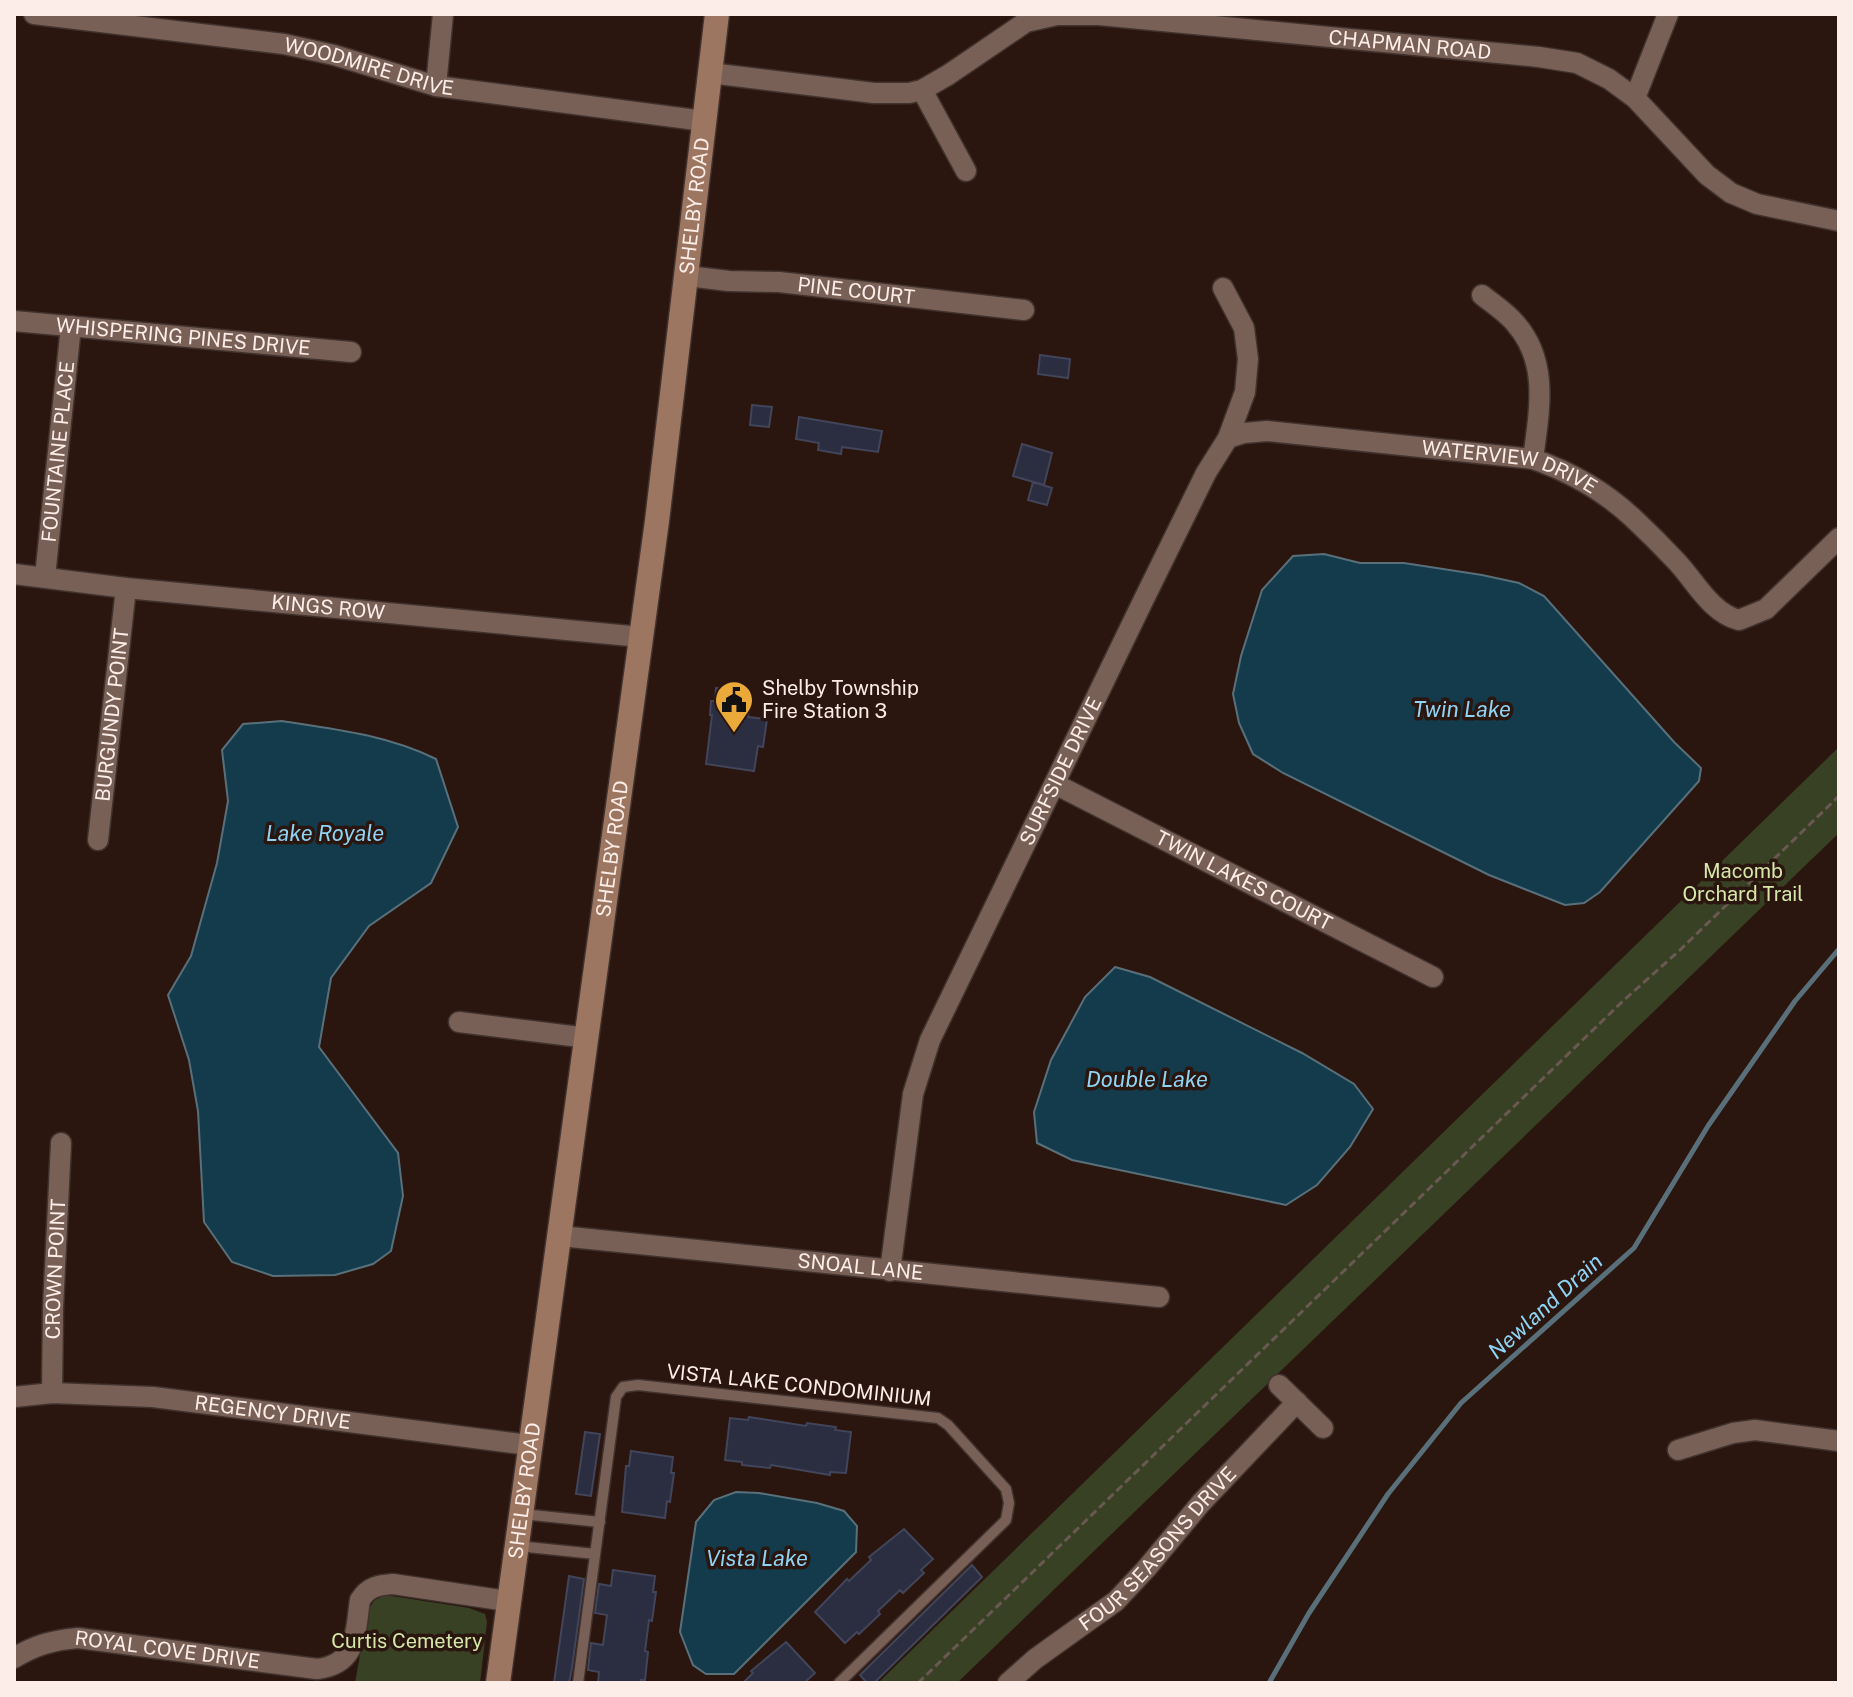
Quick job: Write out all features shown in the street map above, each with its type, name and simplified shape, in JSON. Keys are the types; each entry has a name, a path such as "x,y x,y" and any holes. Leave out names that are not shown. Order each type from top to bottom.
{"street":[{"name":"WOODMIRE DRIVE","path":"34,14 284,44 334,55 436,86 704,121"},
{"path":"436,86 443,14"},
{"name":"SHELBY ROAD","path":"498,1683 641,637 717,14"},
{"path":"1635,98 1668,14"},
{"name":"CHAPMAN ROAD","path":"710,73 874,93 909,93 922,90 1026,22 1057,15 1099,15 1539,57 1577,63 1609,79 1635,98 1707,175 1731,193 1757,204 1839,221"},
{"path":"922,90 966,171"},
{"name":"PINE COURT","path":"687,276 779,282 1024,310"},
{"name":"SURFSIDE DRIVE","path":"890,1271 913,1094 921,1065 945,1008 1206,473 1228,438 1245,392 1248,359 1244,328 1223,288"},
{"path":"1482,295 1514,321 1529,342 1537,363 1541,394 1533,459"},
{"name":"WHISPERING PINES DRIVE","path":"14,321 351,352"},
{"name":"FOUNTAINE PLACE","path":"45,577 71,326"},
{"name":"WATERVIEW DRIVE","path":"1228,438 1267,431 1533,459 1584,480 1619,505 1678,562 1718,609 1739,620 1766,609 1839,538"},
{"name":"KINGS ROW","path":"14,574 126,588 641,637"},
{"name":"BURGUNDY POINT","path":"98,840 126,588"},
{"name":"TWIN LAKES COURT","path":"1055,784 1433,977"},
{"path":"459,1022 588,1038"},
{"name":"CROWN POINT","path":"52,1393 61,1143"},
{"name":"SNOAL LANE","path":"560,1236 1159,1297"},
{"path":"1279,1385 1323,1428"},
{"name":"REGENCY DRIVE","path":"14,1397 52,1393 153,1397 529,1445"},
{"name":"FOUR SEASONS DRIVE","path":"1008,1683 1035,1659 1116,1601 1201,1503 1297,1402"},
{"path":"1678,1450 1733,1433 1755,1430 1839,1441"},
{"name":"ROYAL COVE DRIVE","path":"14,1658 53,1640 78,1638 317,1669 331,1668 350,1651 360,1600 376,1586 393,1584 507,1601"}],"lane":[{"name":"VISTA LAKE CONDOMINIUM","path":"578,1683 616,1397 623,1387 638,1385 938,1418 1006,1489 1009,1503 1006,1520 839,1683"},
{"path":"520,1514 600,1522"},
{"path":"516,1546 595,1554"}],"path":[{"path":"918,1683 1839,796"}],"green space":[{"name":"Macomb Orchard Trail","path":"1839,747 1839,833 957,1683 878,1683"},
{"name":"Curtis Cemetery","path":"385,1595 469,1608 485,1614 487,1622 480,1683 355,1683 368,1610 375,1600"}],"water":[{"name":"Twin Lake","path":"1324,554 1360,563 1404,563 1482,575 1519,583 1544,596 1674,742 1701,768 1699,781 1600,892 1584,903 1565,905 1489,875 1283,773 1253,754 1239,723 1233,694 1241,656 1262,590 1293,556"},
{"name":"Lake Royale","path":"282,721 380,739 436,759 458,827 431,883 369,926 331,978 319,1047 398,1153 403,1196 391,1251 373,1264 335,1275 273,1276 232,1262 204,1222 198,1111 189,1060 168,995 191,956 217,863 228,801 222,750 243,724"},
{"name":"Double Lake","path":"1115,967 1150,977 1302,1053 1354,1084 1373,1109 1350,1147 1317,1185 1286,1205 1072,1160 1037,1143 1034,1112 1051,1060 1085,997"},
{"name":"Vista Lake","path":"736,1492 817,1503 844,1511 857,1526 856,1552 734,1674 706,1674 693,1665 680,1632 696,1522 714,1500"}],"building":[{"path":"1040,355 1070,359 1068,378 1038,374"},
{"path":"752,405 772,407 769,427 750,425"},
{"path":"799,417 882,431 878,452 842,447 841,454 818,450 819,443 796,439"},
{"path":"1022,444 1052,453 1044,485 1013,476"},
{"path":"1033,482 1052,488 1047,505 1028,500"},
{"path":"716,688 751,692 748,717 767,719 763,747 758,746 754,771 706,764 711,701 715,701"},
{"path":"749,1417 806,1426 807,1423 836,1427 835,1430 851,1432 846,1473 830,1472 830,1475 771,1465 770,1468 742,1465 742,1462 725,1460 730,1418 748,1420"},
{"path":"585,1432 600,1434 591,1496 576,1494"},
{"path":"631,1451 673,1457 671,1473 674,1473 665,1518 622,1512 626,1466 629,1466"},
{"path":"904,1529 933,1559 921,1570 924,1573 903,1593 900,1590 878,1611 880,1614 845,1643 815,1612 847,1579 849,1581 871,1560 869,1557"},
{"path":"972,1565 982,1577 874,1683 867,1683 860,1675"},
{"path":"613,1570 655,1576 653,1592 656,1592 645,1651 648,1652 645,1680 641,1683 598,1683 599,1672 588,1670 591,1643 603,1645 607,1615 595,1613 599,1584 611,1586"},
{"path":"569,1576 584,1579 572,1668 569,1683 554,1683"},
{"path":"786,1642 815,1673 804,1683 743,1683 753,1673 751,1671"}],"waterway":[{"name":"Newland Drain","path":"1269,1683 1309,1613 1388,1494 1461,1403 1634,1248 1708,1126 1795,1001 1839,949"}],"place":[{"name":"Shelby Township Fire Station 3","path":"734,734"}]}
